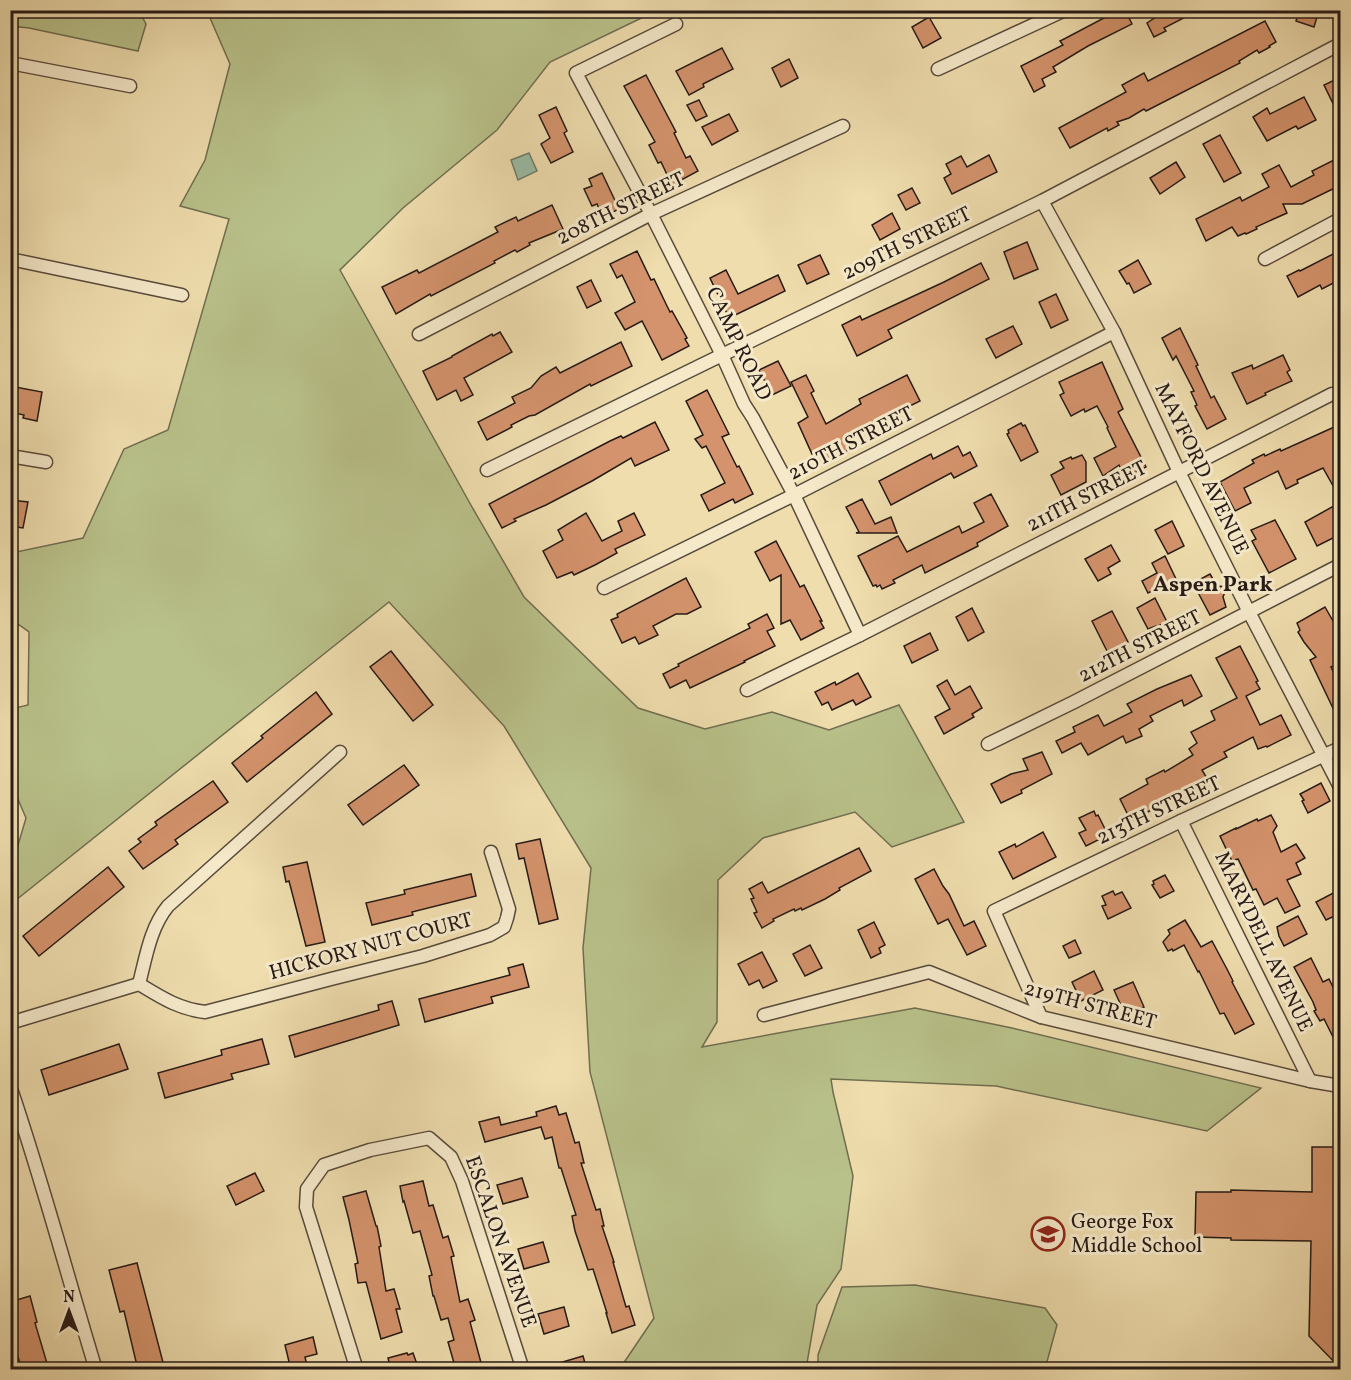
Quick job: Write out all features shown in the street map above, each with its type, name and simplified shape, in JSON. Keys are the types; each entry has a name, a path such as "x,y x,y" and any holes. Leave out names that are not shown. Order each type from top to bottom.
{"street":[{"path":"938,69 1065,10"},
{"name":"CAMP ROAD","path":"676,24 576,73 651,214 744,404 794,495 860,634"},
{"name":"209TH STREET","path":"487,470 1042,201 1341,44"},
{"path":"10,63 130,86"},
{"name":"208TH STREET","path":"419,334 651,214 843,126"},
{"name":"MAYFORD AVENUE","path":"1042,201 1114,332 1179,472 1341,787"},
{"path":"1265,260 1341,219"},
{"path":"10,259 182,295"},
{"name":"210TH STREET","path":"604,588 794,495 1114,332"},
{"name":"211TH STREET","path":"747,690 1332,394"},
{"path":"10,456 45,462"},
{"name":"212TH STREET","path":"988,744 1341,566"},
{"name":"213TH STREET","path":"1041,1017 994,911 1181,821 1341,748"},
{"path":"10,1023 139,984 153,929 159,916 340,752"},
{"name":"MARYDELL AVENUE","path":"1181,821 1310,1081"},
{"name":"HICKORY NUT COURT","path":"139,984 174,1004 190,1010 205,1012 423,956 490,935 504,927 509,909 491,852"},
{"name":"219TH STREET","path":"764,1015 929,972 1041,1017 1310,1081 1341,1086"},
{"path":"10,1086 30,1145 96,1370"},
{"name":"ESCALON AVENUE","path":"357,1370 306,1207 307,1189 324,1165 370,1150 429,1138 451,1157 462,1181 523,1370"}],"shaded area":[{"path":"10,11 139,11 146,24 138,51 11,26"},
{"path":"207,11 656,11 550,62 497,130 403,208 340,270 524,597 638,708 705,729 772,712 829,730 899,705 964,822 892,847 855,812 763,838 718,880 717,1022 702,1047 915,1008 1012,1028 1261,1088 1207,1131 996,1086 831,1079 853,1176 841,1269 817,1305 806,1369 624,1369 623,1364 654,1318 590,1072 583,948 591,868 504,726 389,602 11,904 11,869 26,818 11,783 11,709 28,705 29,632 11,619 11,553 83,538 124,449 168,430 229,219 180,206 205,160 230,64"},
{"path":"529,153 537,171 518,180 511,160"},
{"path":"915,1285 1045,1308 1057,1325 1045,1369 818,1369 818,1355 842,1287"}],"building":[{"path":"1119,10 1125,10 1132,24 1053,67 1056,72 1042,79 1045,86 1034,92 1021,66 1063,45 1060,41"},
{"path":"1153,10 1199,10 1164,28 1166,31 1154,37 1147,23 1156,17"},
{"path":"1299,10 1319,10 1314,27 1296,21"},
{"path":"929,17 941,38 923,48 912,27"},
{"path":"1265,21 1276,42 1270,47 1259,53 1257,50 1239,61 1240,63 1146,111 1144,109 1117,122 1119,125 1108,131 1107,128 1070,148 1059,128 1126,92 1122,85 1144,73 1148,81"},
{"path":"722,48 733,69 703,84 704,87 689,95 676,71"},
{"path":"789,59 798,78 781,87 772,68"},
{"path":"646,75 676,132 674,133 686,158 690,156 698,171 672,185 661,162 658,163 649,145 655,142 624,86"},
{"path":"1341,77 1341,120 1324,85"},
{"path":"1304,97 1316,120 1298,129 1296,126 1267,141 1253,117 1267,108 1270,114"},
{"path":"699,100 707,116 696,121 687,105"},
{"path":"556,107 567,131 564,133 573,152 551,163 541,144 550,138 539,115"},
{"path":"729,114 738,131 712,145 702,127"},
{"path":"1220,135 1241,173 1224,182 1203,144"},
{"path":"989,155 997,172 952,194 944,178 951,174 946,164 961,156 967,167"},
{"path":"1336,159 1341,168 1341,185 1302,204 1283,204 1287,213 1246,234 1238,236 1232,227 1206,241 1196,219 1240,197 1242,201 1269,187 1262,174 1279,165 1291,187 1314,175 1312,171"},
{"path":"1176,162 1185,177 1160,194 1150,178"},
{"path":"602,173 619,209 603,217 597,204 592,206 584,189 592,186 589,179"},
{"path":"912,188 920,203 906,210 898,195"},
{"path":"552,205 563,229 529,243 530,245 517,252 515,250 494,261 495,263 431,296 430,294 396,314 382,287 417,270 419,273 498,232 495,227 516,217 518,221"},
{"path":"892,213 900,229 880,240 872,225"},
{"path":"1027,242 1038,269 1014,279 1004,252"},
{"path":"1341,250 1341,279 1322,289 1320,285 1298,297 1287,276"},
{"path":"637,251 651,280 654,279 670,312 672,311 687,338 685,339 689,346 662,360 642,321 625,330 615,313 635,302 622,275 617,278 610,264"},
{"path":"820,255 829,274 807,284 798,265"},
{"path":"1138,260 1151,284 1134,293 1119,271"},
{"path":"981,263 989,279 888,330 892,338 857,356 842,325 860,316 862,320"},
{"path":"726,270 738,294 778,275 785,291 729,318 710,278"},
{"path":"591,280 601,301 587,308 577,287"},
{"path":"1056,294 1068,320 1051,328 1039,302"},
{"path":"1013,326 1022,344 996,358 986,339"},
{"path":"1180,328 1211,398 1214,396 1226,419 1207,429 1195,406 1197,405 1191,392 1194,391 1176,356 1173,360 1162,338"},
{"path":"500,332 512,352 464,378 473,395 461,401 456,390 437,400 423,371 492,334 493,336"},
{"path":"621,342 632,366 591,386 590,384 487,440 478,422 515,403 512,397 531,388 541,376 556,367 560,373"},
{"path":"1283,355 1292,381 1247,404 1232,373 1252,365 1253,369"},
{"path":"778,361 791,386 772,395 759,370"},
{"path":"1102,362 1123,409 1118,412 1146,467 1125,478 1119,465 1103,476 1094,458 1116,447 1097,406 1085,412 1084,409 1071,416 1060,395 1064,393 1059,382"},
{"path":"806,375 814,391 811,393 826,424 861,404 859,399 907,375 920,401 846,437 851,449 821,464 815,453 812,454 798,423 808,417 791,382"},
{"path":"10,386 42,392 37,421 10,412"},
{"path":"707,390 729,434 722,437 753,494 735,503 733,499 709,511 701,495 725,483 706,446 702,448 695,439 703,435 686,401"},
{"path":"655,422 669,450 635,466 631,458 546,505 514,519 516,521 502,528 489,504 610,441 621,436 623,438"},
{"path":"1021,423 1025,425 1038,452 1021,461 1007,434 1008,430"},
{"path":"1341,424 1341,500 1323,468 1297,480 1298,483 1286,489 1278,471 1244,488 1251,503 1235,511 1220,482 1254,463 1252,460 1264,454 1265,456 1280,449 1281,451"},
{"path":"958,446 963,456 970,452 977,466 954,478 951,473 891,505 879,481 931,454 933,459"},
{"path":"1082,455 1086,462 1086,482 1061,495 1051,475 1064,468 1060,462"},
{"path":"991,494 1008,526 977,543 978,546 925,573 922,565 893,580 895,583 882,589 880,585 873,586 858,556 898,536 907,552 959,526 962,533 984,522 974,503"},
{"path":"862,499 875,524 891,517 897,533 856,533 859,532 846,507"},
{"path":"10,500 28,502 23,528 10,526"},
{"path":"1341,502 1341,534 1317,546 1305,522"},
{"path":"586,513 602,541 622,531 618,521 634,513 645,535 615,549 617,553 595,565 574,575 572,572 557,578 543,551 563,540 558,530"},
{"path":"1275,520 1296,559 1269,573 1252,541 1256,539 1251,530"},
{"path":"1172,521 1184,546 1168,554 1155,530"},
{"path":"776,541 800,587 804,585 824,628 801,640 790,620 781,624 781,575 770,581 755,552"},
{"path":"1111,545 1120,561 1108,568 1111,574 1098,581 1085,559"},
{"path":"1165,556 1176,579 1148,593 1142,581 1157,573 1152,563"},
{"path":"1210,574 1217,586 1227,587 1223,597 1226,607 1210,615 1193,583"},
{"path":"686,578 701,607 687,614 676,614 653,626 658,635 639,644 635,637 622,643 611,620 618,617 617,614"},
{"path":"1155,598 1167,622 1148,629 1137,608"},
{"path":"1325,607 1337,628 1341,627 1341,663 1331,667 1341,688 1341,725 1310,660 1316,657 1298,632 1300,630 1297,623"},
{"path":"972,608 984,632 968,641 956,617"},
{"path":"1112,611 1128,642 1108,653 1092,621"},
{"path":"767,614 774,628 767,631 775,646 690,688 686,680 670,688 663,674 679,666 678,664 750,628 748,624"},
{"path":"930,633 938,650 912,663 904,646"},
{"path":"1240,646 1258,681 1256,682 1260,689 1246,696 1260,725 1281,715 1291,735 1258,749 1253,737 1224,752 1227,757 1202,770 1208,780 1131,821 1120,799 1148,784 1146,779 1164,770 1165,772 1193,755 1189,749 1197,743 1191,732 1215,720 1211,711 1237,698 1216,658"},
{"path":"391,651 433,705 413,721 370,667"},
{"path":"858,673 871,697 856,705 853,700 832,710 828,702 822,705 815,692 835,682 836,685"},
{"path":"1191,675 1202,696 1184,706 1182,700 1150,716 1153,721 1139,729 1142,736 1126,743 1123,736 1088,755 1081,743 1062,753 1056,741 1075,732 1073,727 1098,715 1104,726 1132,712 1127,704"},
{"path":"947,680 955,695 970,686 982,708 972,714 974,717 944,734 935,717 950,709 937,686"},
{"path":"316,692 332,714 247,782 232,763 263,738 261,736"},
{"path":"1042,752 1052,774 1001,803 991,784 1011,774 1028,770 1023,759"},
{"path":"404,765 419,785 363,825 348,805"},
{"path":"213,781 228,802 175,840 178,844 143,869 129,851 141,842 138,839 157,825 155,822"},
{"path":"1321,783 1330,801 1308,813 1300,794"},
{"path":"1094,811 1108,835 1086,846 1079,833 1086,830 1079,818"},
{"path":"1271,815 1277,826 1273,832 1281,852 1296,844 1305,858 1296,863 1301,874 1287,880 1300,906 1285,913 1277,898 1264,905 1256,889 1253,890 1238,859 1232,861 1220,836"},
{"path":"1043,832 1056,857 1013,879 999,852 1015,844 1016,847"},
{"path":"540,839 558,919 539,924 524,858 519,859 516,844"},
{"path":"859,848 871,871 839,888 840,890 825,899 802,910 801,908 795,911 794,909 773,919 774,921 762,928 754,913 757,912 749,889 762,882 768,893"},
{"path":"307,862 325,942 306,946 289,881 286,882 283,867"},
{"path":"108,867 124,887 39,956 23,936"},
{"path":"934,869 964,926 974,921 986,946 967,955 948,919 938,924 915,879"},
{"path":"471,874 476,896 372,925 366,903 405,894 404,890"},
{"path":"1165,875 1174,891 1160,898 1152,885 1153,881"},
{"path":"1341,889 1341,913 1326,920 1316,902"},
{"path":"1113,891 1115,895 1122,892 1131,908 1108,919 1102,906 1106,905 1102,896"},
{"path":"1298,916 1307,934 1284,946 1277,927"},
{"path":"1185,920 1201,947 1212,941 1254,1024 1235,1034 1224,1013 1220,1014 1184,945 1168,951 1163,942 1170,934 1168,930"},
{"path":"874,922 885,945 879,948 881,953 871,958 858,930"},
{"path":"1075,940 1081,953 1069,958 1063,946"},
{"path":"810,945 822,968 805,976 793,954"},
{"path":"762,952 777,981 763,988 759,980 749,985 738,964"},
{"path":"1311,958 1323,982 1329,979 1341,1003 1341,1053 1324,1019 1320,1021 1314,1011 1316,1010 1313,1002 1294,967"},
{"path":"523,964 529,987 491,997 493,1003 425,1022 419,999 510,975 508,968"},
{"path":"1094,971 1103,990 1081,1001 1072,982"},
{"path":"1133,982 1144,1007 1133,1012 1131,1008 1124,1012 1114,990"},
{"path":"392,1001 399,1025 295,1057 289,1036 379,1010 378,1005"},
{"path":"262,1039 269,1064 231,1074 233,1079 165,1098 158,1073 222,1055 221,1050"},
{"path":"119,1044 128,1069 49,1095 41,1070"},
{"path":"556,1106 559,1115 566,1113 575,1143 579,1142 584,1163 581,1163 596,1210 600,1209 604,1226 602,1226 626,1307 629,1306 635,1325 612,1333 593,1269 588,1270 575,1231 572,1216 576,1215 561,1168 559,1168 552,1137 545,1139 541,1127 485,1142 479,1122 499,1117 501,1125 537,1116 536,1112"},
{"path":"1312,1147 1341,1147 1341,1369 1309,1336 1311,1241 1195,1237 1196,1192 1231,1192 1231,1190 1312,1192"},
{"path":"255,1173 264,1191 236,1205 227,1186"},
{"path":"522,1178 528,1197 503,1204 497,1185"},
{"path":"423,1181 429,1206 433,1205 443,1238 448,1236 454,1256 451,1257 460,1302 468,1299 475,1320 470,1322 483,1370 456,1370 448,1342 454,1340 448,1318 441,1320 433,1296 429,1276 432,1275 420,1231 413,1233 400,1186"},
{"path":"366,1191 381,1246 379,1247 386,1291 394,1289 400,1309 396,1309 402,1332 381,1339 366,1282 358,1283 355,1264 358,1263 343,1197"},
{"path":"543,1242 549,1262 524,1269 518,1249"},
{"path":"137,1263 165,1370 138,1370 124,1311 120,1312 109,1270"},
{"path":"30,1296 37,1322 35,1323 49,1370 22,1370 10,1330 10,1302"},
{"path":"564,1307 569,1326 544,1334 538,1314"},
{"path":"313,1337 317,1354 305,1357 307,1366 291,1370 285,1345"},
{"path":"407,1353 408,1355 413,1353 419,1370 391,1370 388,1358"},
{"path":"583,1356 587,1370 549,1370 549,1366"}],"place":[{"name":"George Fox Middle School","path":"1048,1234"}],"district":[{"name":"Aspen Park","path":"1213,585"}]}
